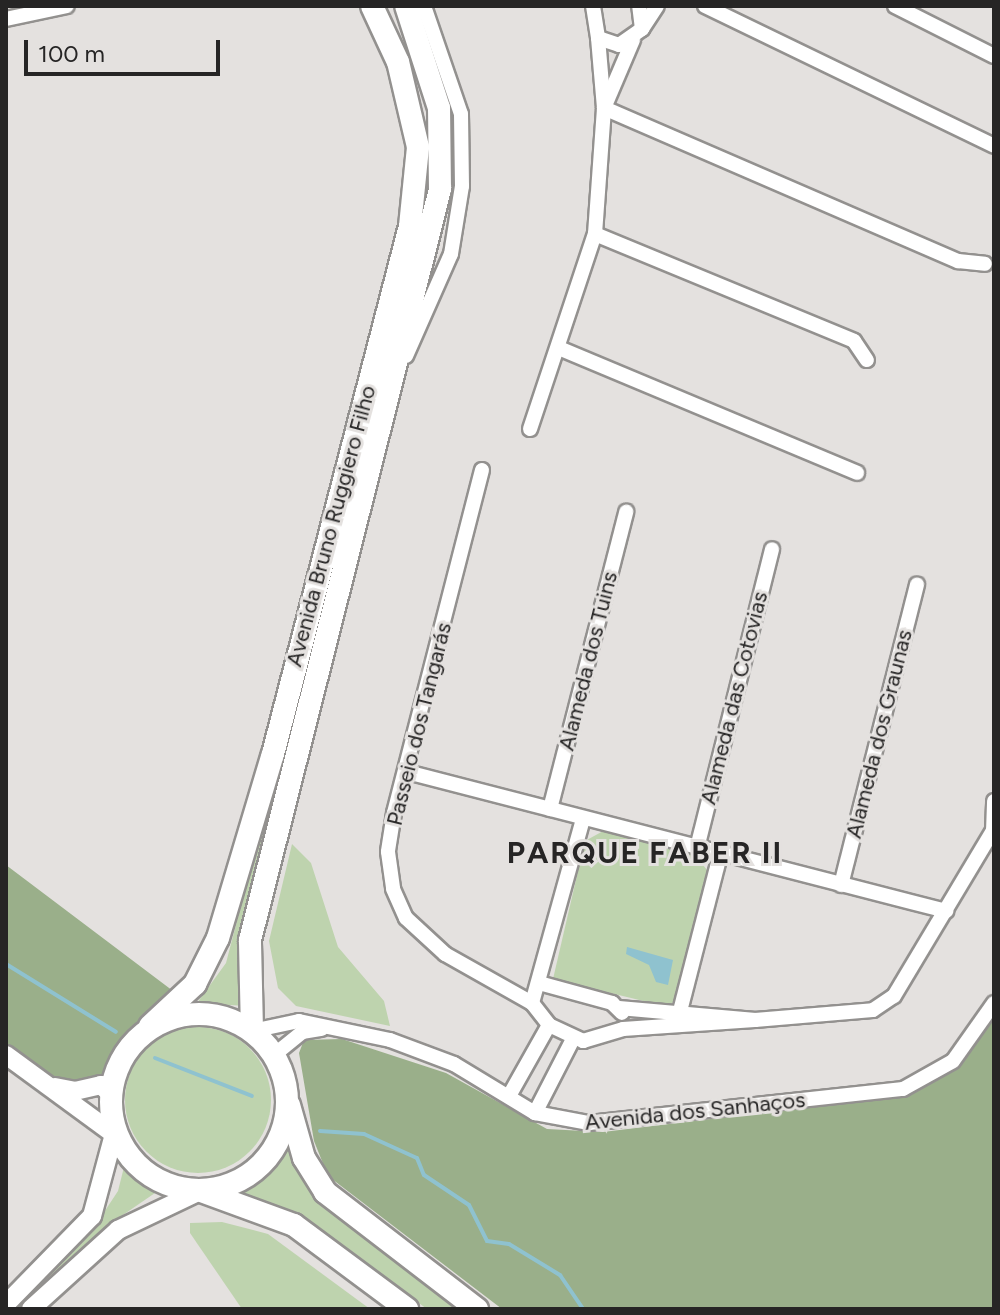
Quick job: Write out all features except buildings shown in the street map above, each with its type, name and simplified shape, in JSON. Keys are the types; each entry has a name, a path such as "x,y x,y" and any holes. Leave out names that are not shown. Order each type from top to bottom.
{"main road":[{"name":"Avenida Bruno Ruggiero Filho","path":"252,1031 250,940 429,251 442,160 431,73 406,6"},
{"name":"Avenida Bruno Ruggiero Filho","path":"150,1026 195,984 212,953 273,754 418,188 412,107 381,8"},
{"path":"273,754 299,758"},
{"path":"407,1309 294,1225 152,1177 114,1134 111,1094 125,1055 150,1026 198,1014 252,1031 274,1055 304,1158 325,1192 477,1309"},
{"path":"200,1191 244,1178 268,1158 283,1131 288,1101"}],"street":[{"path":"6,19 67,6"},
{"name":"Avenida Bruno Ruggiero Filho","path":"397,375 451,254 462,186 461,114 424,6"},
{"path":"530,429 561,349 595,234 604,108 593,6"},
{"path":"637,34 639,6"},
{"path":"604,108 637,34 657,6"},
{"path":"705,6 994,146"},
{"path":"895,6 994,56"},
{"path":"598,38 619,45 637,34"},
{"path":"604,108 958,261 985,264"},
{"path":"595,234 854,341 867,360"},
{"path":"561,349 857,473"},
{"name":"Passeio dos Tangarás","path":"482,470 388,852 393,889 406,918 445,954 532,1003 549,1025 574,1037 605,1039 623,1029 873,1010 885,1004 946,911 993,831 994,801"},
{"name":"Alameda dos Tuins","path":"550,809 626,512"},
{"name":"Alameda das Cotovias","path":"697,848 772,549"},
{"name":"Alameda dos Graunas","path":"841,885 917,584"},
{"path":"407,772 946,911"},
{"path":"532,1003 583,819"},
{"path":"679,1015 720,855"},
{"name":"Passeio dos Tangarás","path":"539,983 619,1008 755,1020"},
{"name":"Avenida dos Sanhaços","path":"252,1031 286,1020 331,1027 425,1052 535,1113 589,1123 903,1089 953,1061 994,1003"},
{"path":"619,1008 623,1029"},
{"path":"509,1096 549,1025"},
{"path":"274,1055 302,1032 331,1027"},
{"path":"535,1113 574,1037"},
{"path":"6,1055 114,1134 92,1216 6,1304"},
{"path":"48,1085 75,1091 101,1085 111,1094"},
{"path":"31,1309 118,1230 200,1191"}],"green space":[{"path":"285,766 246,1006 197,1003 226,963 277,768"},
{"path":"605,830 696,856 707,870 676,999 668,1007 553,979 585,841"},
{"path":"292,844 311,863 338,947 384,1001 390,1026 296,1006 278,988 269,941"},
{"path":"6,865 181,997 125,1055 111,1094 75,1091 6,1055"},
{"path":"994,1019 994,1309 502,1309 328,1176 314,1141 299,1053 304,1040 342,1039 446,1073 547,1129 603,1132 908,1095 959,1066"},
{"path":"198,1027 226,1032 250,1048 266,1072 271,1100 266,1128 250,1152 226,1168 198,1173 170,1168 146,1152 130,1128 125,1100 130,1072 146,1048 170,1032"},
{"path":"290,1140 309,1191 460,1309 427,1309 305,1219 235,1194 273,1167"},
{"path":"124,1167 155,1193 101,1230 17,1309 8,1309 89,1235 118,1191"},
{"path":"222,1222 268,1234 370,1309 242,1309 190,1233 190,1223"}],"water":[{"path":"627,947 673,960 668,985 656,982 649,965 626,954"}],"waterway":[{"path":"6,964 116,1032"},
{"path":"155,1058 252,1096"},
{"path":"320,1131 364,1134 417,1158 424,1175 469,1205 487,1241 509,1244 560,1275 583,1309"}],"district":[{"name":"PARQUE FABER II","path":"645,853"}]}
